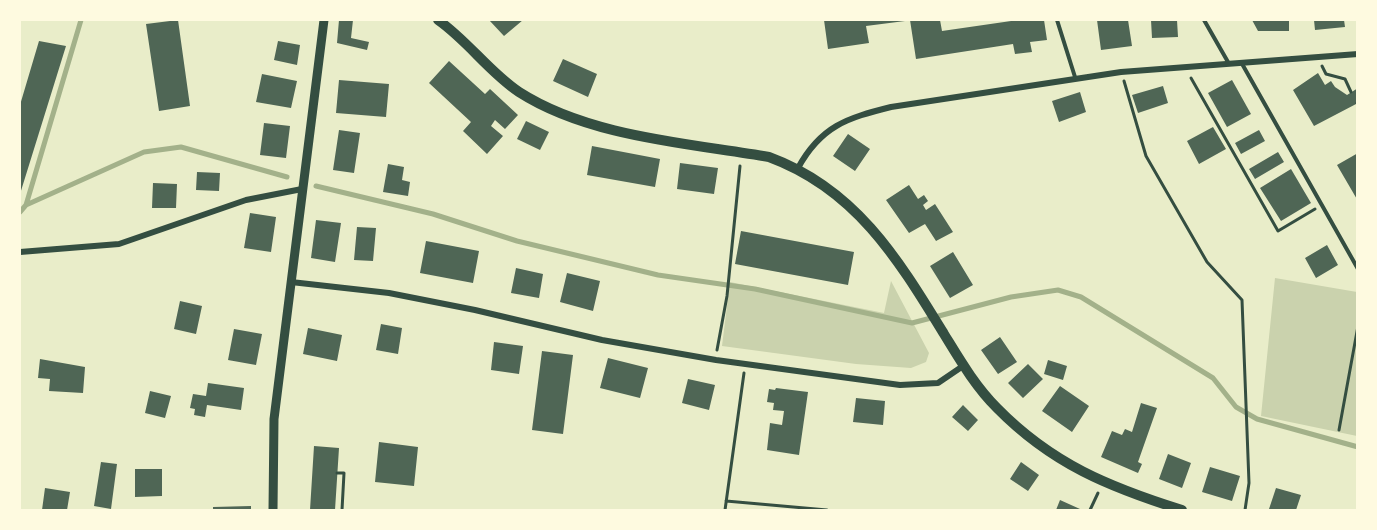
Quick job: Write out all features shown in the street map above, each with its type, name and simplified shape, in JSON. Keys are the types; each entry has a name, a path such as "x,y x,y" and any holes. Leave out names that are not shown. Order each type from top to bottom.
{"main road":[{"path":"444,21 497,76 519,92 563,116 603,128 769,157 798,168 820,181 873,229 901,265 963,366 996,407 1025,435 1067,464 1102,483 1182,510"}],"street":[{"path":"273,510 274,419 324,20"},
{"path":"798,168 818,139 833,127 856,116 891,107 1075,77 1241,61 1358,54"},
{"path":"20,252 119,244 246,200 302,189"},
{"path":"291,282 389,293 475,310 602,340 716,360 900,385 938,383 963,366"}],"lane":[{"path":"1057,20 1075,77"},
{"path":"1204,20 1228,63"},
{"path":"1241,61 1358,269"}],"path":[{"path":"1318,56 1326,74 1345,79 1351,92"},
{"path":"1184,66 1278,231 1322,205"},
{"path":"1121,72 1146,156 1207,262 1242,300 1249,483 1245,510"},
{"path":"716,360 727,296 741,152"},
{"path":"1339,430 1358,326"},
{"path":"724,510 745,364"},
{"path":"337,473 344,473 342,510"},
{"path":"1090,510 1102,483"},
{"path":"726,501 827,510"}],"green space":[{"path":"1275,278 1357,292 1357,436 1261,416"},
{"path":"891,281 929,353 926,362 911,368 856,364 722,346 730,282 884,313"}],"building":[{"path":"178,20 190,106 159,111 146,24"},
{"path":"339,20 353,20 351,38 369,42 367,50 337,43"},
{"path":"489,20 523,20 504,36"},
{"path":"824,20 905,21 866,26 869,43 828,49"},
{"path":"910,20 940,20 942,31 1018,20 1044,20 1047,40 1030,42 1032,52 1015,54 1013,44 916,59"},
{"path":"1097,20 1128,20 1132,46 1101,50"},
{"path":"1151,20 1177,20 1178,37 1152,38"},
{"path":"1252,20 1289,20 1289,31 1258,31"},
{"path":"1314,20 1344,20 1345,27 1315,30"},
{"path":"39,41 66,46 20,194 20,105"},
{"path":"278,41 300,45 297,65 274,60"},
{"path":"563,59 597,74 588,97 553,81"},
{"path":"449,61 485,94 490,89 518,115 505,129 495,120 491,126 503,136 487,154 463,131 471,122 429,83"},
{"path":"1318,73 1325,85 1331,81 1335,87 1347,95 1358,88 1358,103 1314,126 1293,90"},
{"path":"262,74 297,81 291,108 256,102"},
{"path":"339,80 389,84 386,117 336,113"},
{"path":"1232,80 1251,114 1227,127 1208,93"},
{"path":"1163,86 1168,103 1138,113 1132,95"},
{"path":"1080,92 1086,112 1059,122 1052,101"},
{"path":"526,121 549,132 540,150 517,139"},
{"path":"264,123 290,126 286,158 260,155"},
{"path":"1213,127 1226,149 1199,164 1187,141"},
{"path":"339,130 360,133 354,173 333,170"},
{"path":"1259,130 1265,141 1241,154 1235,143"},
{"path":"848,134 870,149 855,171 833,156"},
{"path":"592,146 660,159 655,187 587,175"},
{"path":"1278,152 1284,162 1255,179 1249,169"},
{"path":"1358,153 1358,201 1337,165"},
{"path":"680,163 718,168 714,194 677,189"},
{"path":"388,164 404,167 402,180 410,182 408,196 383,192"},
{"path":"1291,169 1311,203 1281,221 1260,188"},
{"path":"197,172 220,173 219,191 196,190"},
{"path":"153,183 177,184 176,208 152,208"},
{"path":"909,185 918,199 924,195 928,201 923,205 926,210 935,204 953,232 936,241 925,224 909,233 886,200"},
{"path":"250,213 276,217 271,252 244,248"},
{"path":"316,220 341,223 335,262 311,258"},
{"path":"357,227 376,228 373,261 354,260"},
{"path":"741,231 854,252 848,285 735,264"},
{"path":"426,241 479,251 473,283 420,273"},
{"path":"1327,245 1338,265 1316,278 1305,258"},
{"path":"953,252 973,285 950,298 930,266"},
{"path":"516,268 543,274 539,298 511,293"},
{"path":"567,273 600,281 593,311 560,302"},
{"path":"180,301 202,306 196,334 174,329"},
{"path":"381,324 402,328 398,354 376,350"},
{"path":"308,328 342,335 337,361 303,354"},
{"path":"234,329 262,334 256,365 228,360"},
{"path":"1000,337 1017,362 998,374 981,350"},
{"path":"494,342 523,346 519,374 491,370"},
{"path":"542,351 573,355 563,434 532,430"},
{"path":"608,358 648,368 640,398 600,388"},
{"path":"40,359 85,367 83,393 49,391 50,379 38,378"},
{"path":"1048,360 1067,366 1063,380 1044,374"},
{"path":"1028,364 1043,379 1023,398 1008,383"},
{"path":"688,379 715,385 709,410 682,403"},
{"path":"208,383 244,388 241,410 207,405 205,417 194,415 195,409 190,408 193,394 206,396"},
{"path":"1060,386 1089,406 1072,432 1042,411"},
{"path":"776,388 808,392 799,455 767,450 770,423 782,425 784,411 773,410 774,403 767,402 769,389 775,390"},
{"path":"150,391 171,396 165,418 145,413"},
{"path":"856,398 885,401 883,425 853,422"},
{"path":"1141,403 1157,408 1138,462 1142,464 1138,473 1101,457 1112,431 1122,435 1125,429 1132,432"},
{"path":"963,405 978,420 968,431 952,417"},
{"path":"379,442 418,447 414,486 375,482"},
{"path":"314,446 339,448 335,510 310,510"},
{"path":"1168,454 1191,463 1182,488 1159,479"},
{"path":"101,462 117,464 111,509 94,506"},
{"path":"1021,462 1039,475 1028,491 1010,479"},
{"path":"1210,467 1240,476 1232,501 1202,492"},
{"path":"135,469 162,469 162,496 135,497"},
{"path":"45,488 70,492 67,510 42,510"},
{"path":"1276,488 1301,495 1296,510 1269,509"},
{"path":"1060,500 1080,509 1056,510"},
{"path":"251,506 251,510 213,510 213,507"}],"waterway":[{"path":"26,205 81,20"},
{"path":"20,212 26,205 144,152 181,147 287,177"},
{"path":"316,186 433,214 517,241 658,275 755,289 912,323 1011,297 1058,290 1081,297 1213,378 1236,407 1257,419 1358,447"}]}
